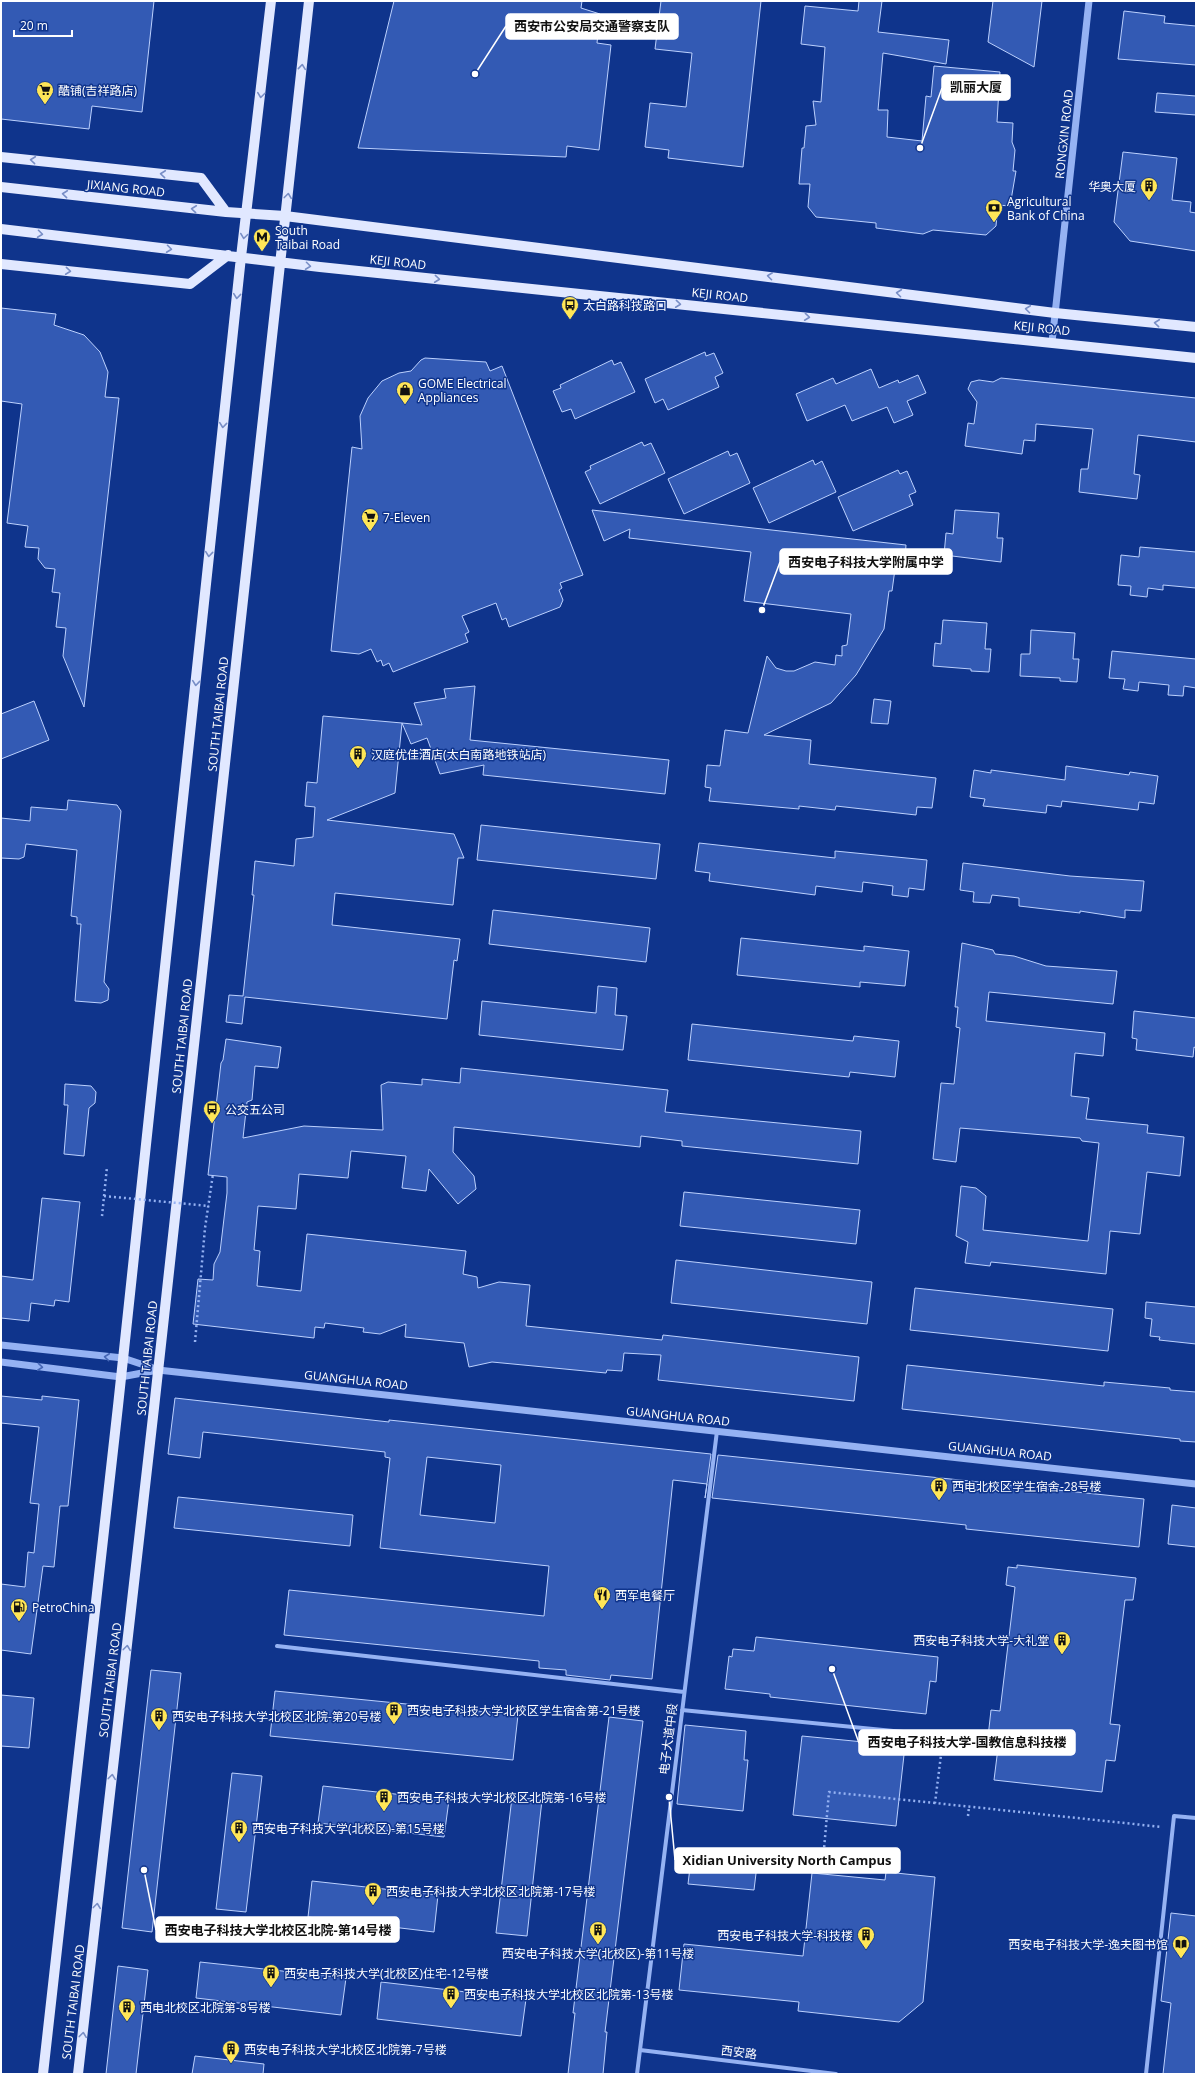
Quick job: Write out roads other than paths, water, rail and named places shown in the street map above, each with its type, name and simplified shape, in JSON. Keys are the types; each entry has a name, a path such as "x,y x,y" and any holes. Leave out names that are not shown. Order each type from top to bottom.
{"main road":[{"path":"247,214 271,1"},
{"name":"SOUTH TAIBAI ROAD","path":"78,2074 282,262 285,216 309,1"},
{"path":"1,157 201,178 226,212"},
{"name":"JIXIANG ROAD","path":"1,187 247,214"},
{"name":"KEJI ROAD","path":"247,214 285,216 1055,312 1196,327"},
{"name":"SOUTH TAIBAI ROAD","path":"43,2074 123,1358 241,257 247,214"},
{"path":"1,229 241,257"},
{"path":"1,264 190,284 228,256"},
{"name":"KEJI ROAD","path":"241,257 1196,358"}],"street":[{"name":"RONGXIN ROAD","path":"1052,342 1089,1"},
{"name":"GUANGHUA ROAD","path":"1,1344 123,1358 158,1370 1196,1484"},
{"name":"GUANGHUA ROAD","path":"1,1362 121,1376 158,1370"},
{"name":"电子大道中段","path":"637,2074 717,1431"},
{"path":"277,1646 684,1692"},
{"path":"682,1710 964,1738"},
{"path":"1146,2074 1174,1816 1196,1818"},
{"name":"西安路","path":"640,2050 836,2074"}],"place":[{"name":"西安市公安局交通警察支队","path":"475,74"},
{"name":"酷铺(吉祥路店)","path":"45,105"},
{"name":"凯丽大厦","path":"920,148"},
{"name":"华奥大厦","path":"1149,201"},
{"name":"Agricultural Bank of China","path":"994,223"},
{"name":"South Taibai Road","path":"262,252"},
{"name":"太白路科技路口","path":"570,320"},
{"name":"GOME Electrical Appliances","path":"405,405"},
{"name":"7-Eleven","path":"370,532"},
{"name":"西安电子科技大学附属中学","path":"762,610"},
{"name":"汉庭优佳酒店(太白南路地铁站店)","path":"358,769"},
{"name":"公交五公司","path":"212,1124"},
{"name":"西电北校区学生宿舍-28号楼","path":"939,1501"},
{"name":"西军电餐厅","path":"602,1610"},
{"name":"PetroChina","path":"19,1622"},
{"name":"西安电子科技大学-大礼堂","path":"1062,1655"},
{"name":"西安电子科技大学-国教信息科技楼","path":"832,1669"},
{"name":"西安电子科技大学北校区学生宿舍第-21号楼","path":"394,1725"},
{"name":"西安电子科技大学北校区北院-第20号楼","path":"159,1731"},
{"name":"Xidian University North Campus","path":"669,1797"},
{"name":"西安电子科技大学北校区北院第-16号楼","path":"384,1812"},
{"name":"西安电子科技大学(北校区)-第15号楼","path":"239,1843"},
{"name":"西安电子科技大学北校区北院-第14号楼","path":"144,1870"},
{"name":"西安电子科技大学北校区北院第-17号楼","path":"373,1906"},
{"name":"西安电子科技大学(北校区)-第11号楼","path":"598,1945"},
{"name":"西安电子科技大学-科技楼","path":"866,1950"},
{"name":"西安电子科技大学-逸夫图书馆","path":"1181,1959"},
{"name":"西安电子科技大学(北校区)住宅-12号楼","path":"271,1988"},
{"name":"西安电子科技大学北校区北院第-13号楼","path":"451,2009"},
{"name":"西电北校区北院第-8号楼","path":"127,2022"},
{"name":"西安电子科技大学北校区北院第-7号楼","path":"231,2064"}]}
